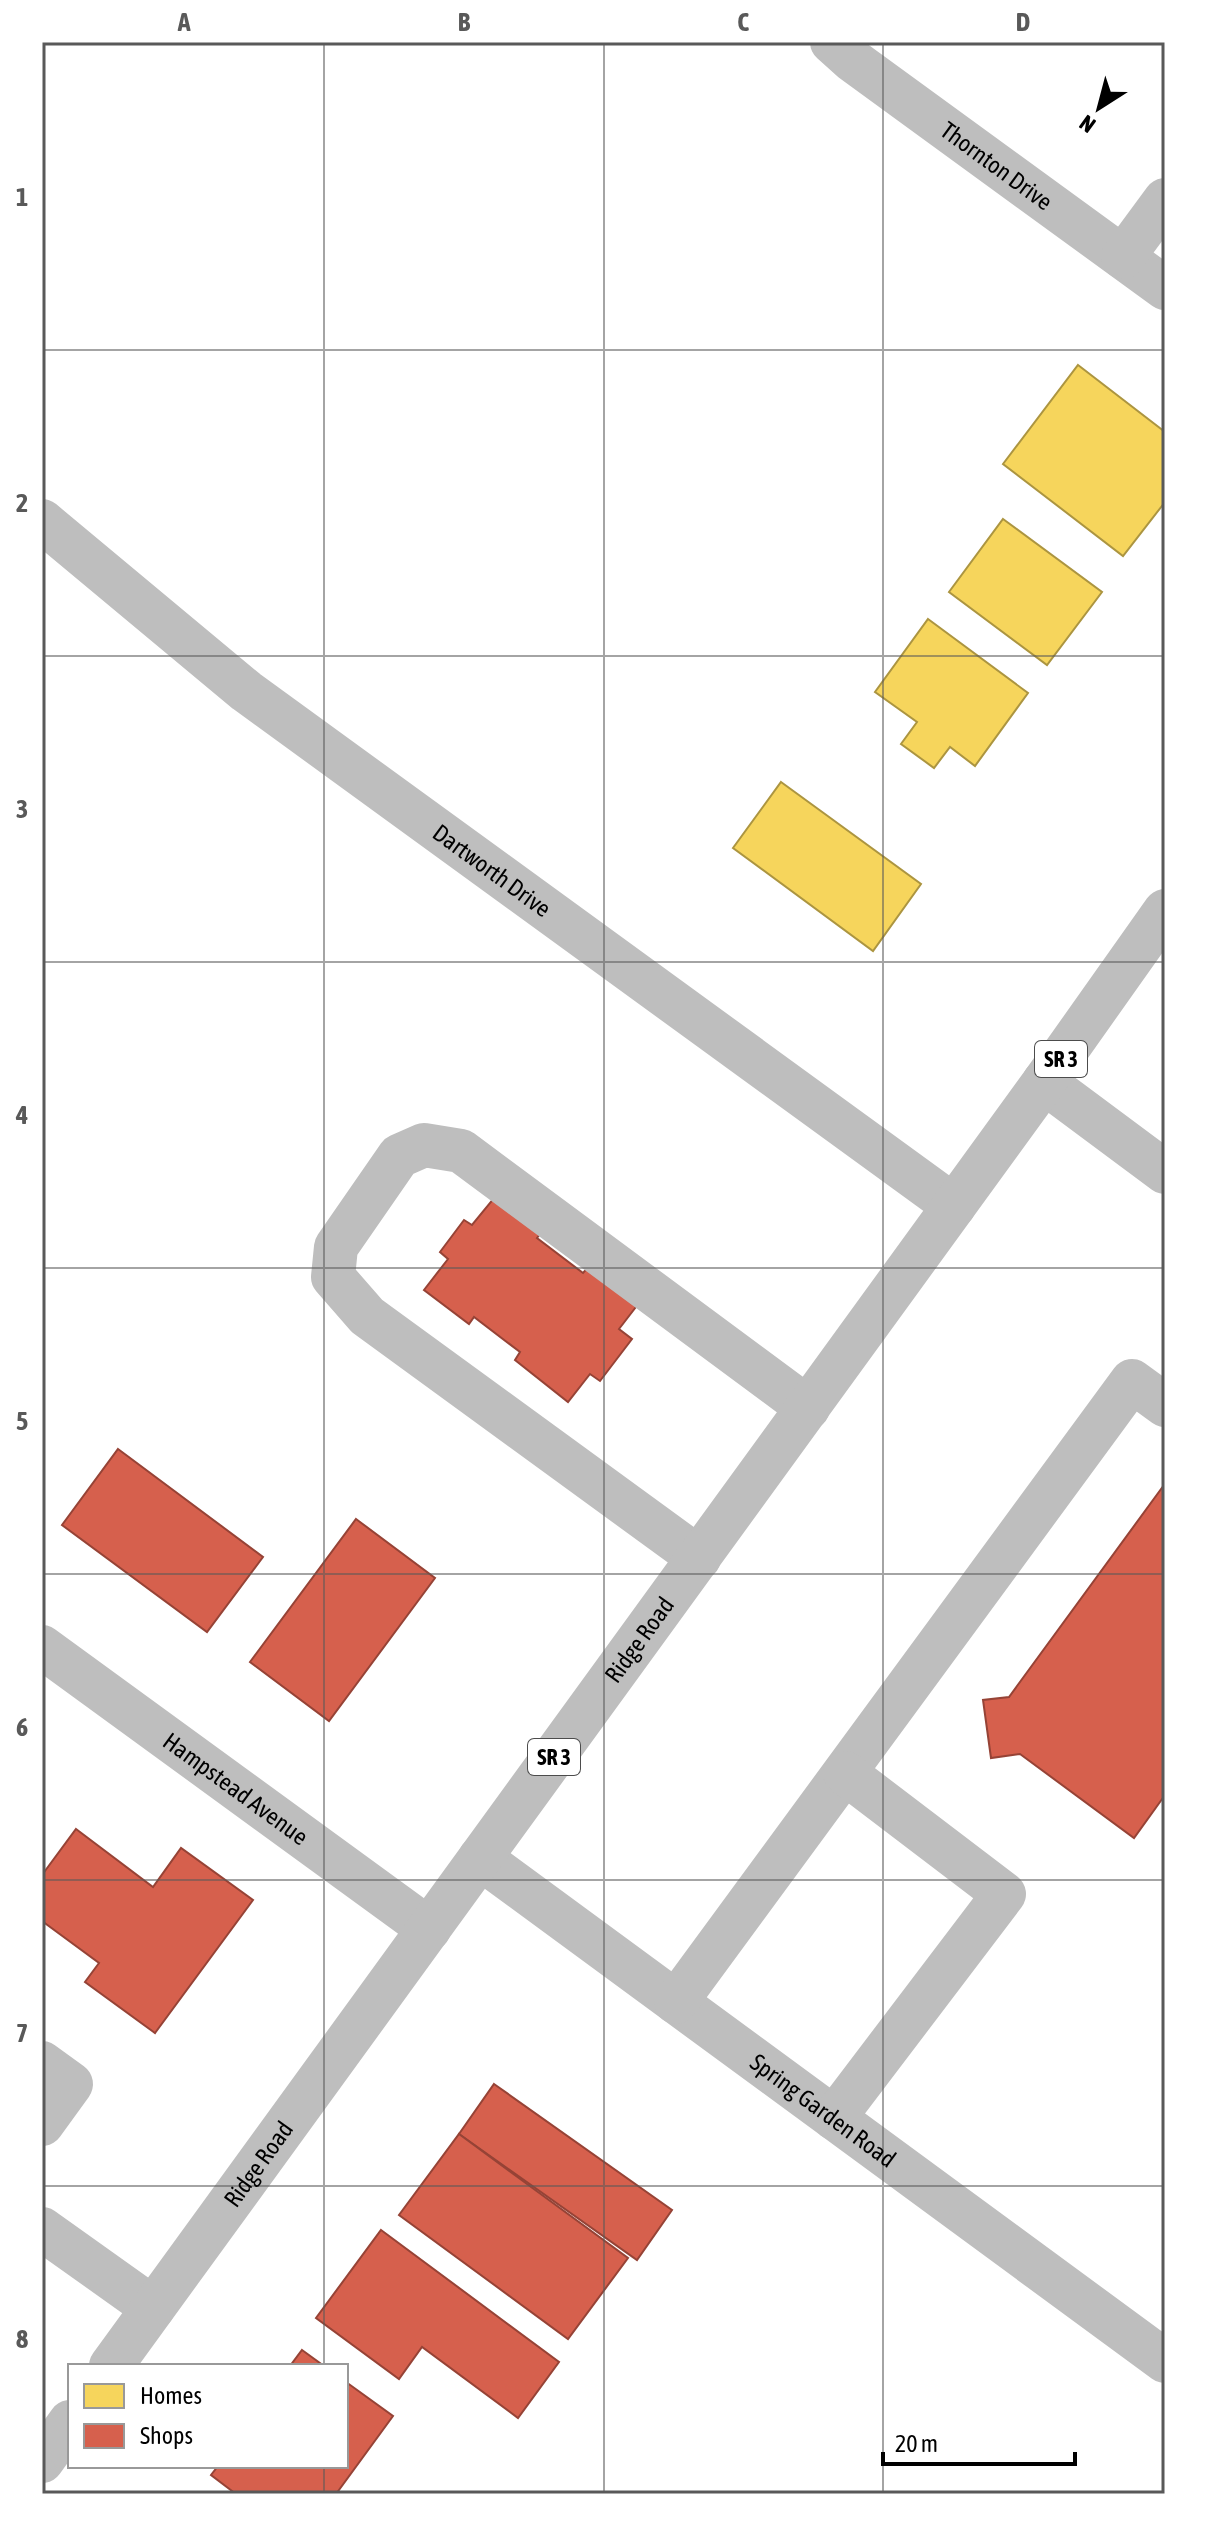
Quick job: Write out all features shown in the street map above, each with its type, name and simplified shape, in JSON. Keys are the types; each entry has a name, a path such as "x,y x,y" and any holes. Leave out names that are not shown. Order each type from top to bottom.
{"street":[{"name":"Thornton Drive","path":"832,42 852,60 1165,288"},
{"path":"1123,257 1165,200"},
{"name":"Dartworth Drive","path":"42,521 246,691 954,1206"},
{"name":"Ridge Road","path":"112,2364 808,1408 1165,911"},
{"path":"1044,1082 1165,1172"},
{"path":"699,1558 367,1316 333,1277 336,1247 399,1156 424,1145 461,1151 808,1408"},
{"path":"676,2002 1132,1381 1165,1405"},
{"name":"Hampstead Avenue","path":"42,1647 429,1929"},
{"path":"834,2118 1004,1894 845,1773"},
{"name":"Spring Garden Road","path":"480,1858 1165,2361"},
{"path":"42,2124 57,2074"},
{"path":"42,2229 153,2308"},
{"path":"42,2461 68,2425"}],"building: Homes":[{"path":"1078,365 1165,432 1165,502 1123,556 1003,464"},
{"path":"1003,519 1102,592 1047,665 949,592"},
{"path":"928,619 1028,693 975,766 950,747 934,768 901,744 917,722 875,692"},
{"path":"781,782 921,884 873,951 733,848"}],"building: Shops":[{"path":"494,1198 541,1233 537,1238 583,1273 590,1265 639,1303 619,1329 632,1339 600,1381 590,1374 568,1402 515,1360 520,1352 474,1317 469,1324 424,1290 448,1259 440,1252 464,1220 472,1225"},
{"path":"118,1449 263,1557 207,1632 62,1525"},
{"path":"1164,1485 1165,1795 1134,1838 1020,1754 991,1758 983,1700 1009,1697"},
{"path":"356,1519 435,1578 329,1721 250,1662"},
{"path":"76,1829 153,1887 181,1848 253,1900 155,2033 85,1982 99,1963 42,1921 42,1875"},
{"path":"494,2084 672,2210 637,2260 459,2134"},
{"path":"459,2134 628,2258 568,2339 399,2215"},
{"path":"381,2230 559,2362 518,2418 422,2347 399,2379 316,2318"},
{"path":"302,2350 321,2364 292,2364"},
{"path":"348,2383 393,2416 336,2494 236,2494 211,2475 216,2468 348,2468"}]}
